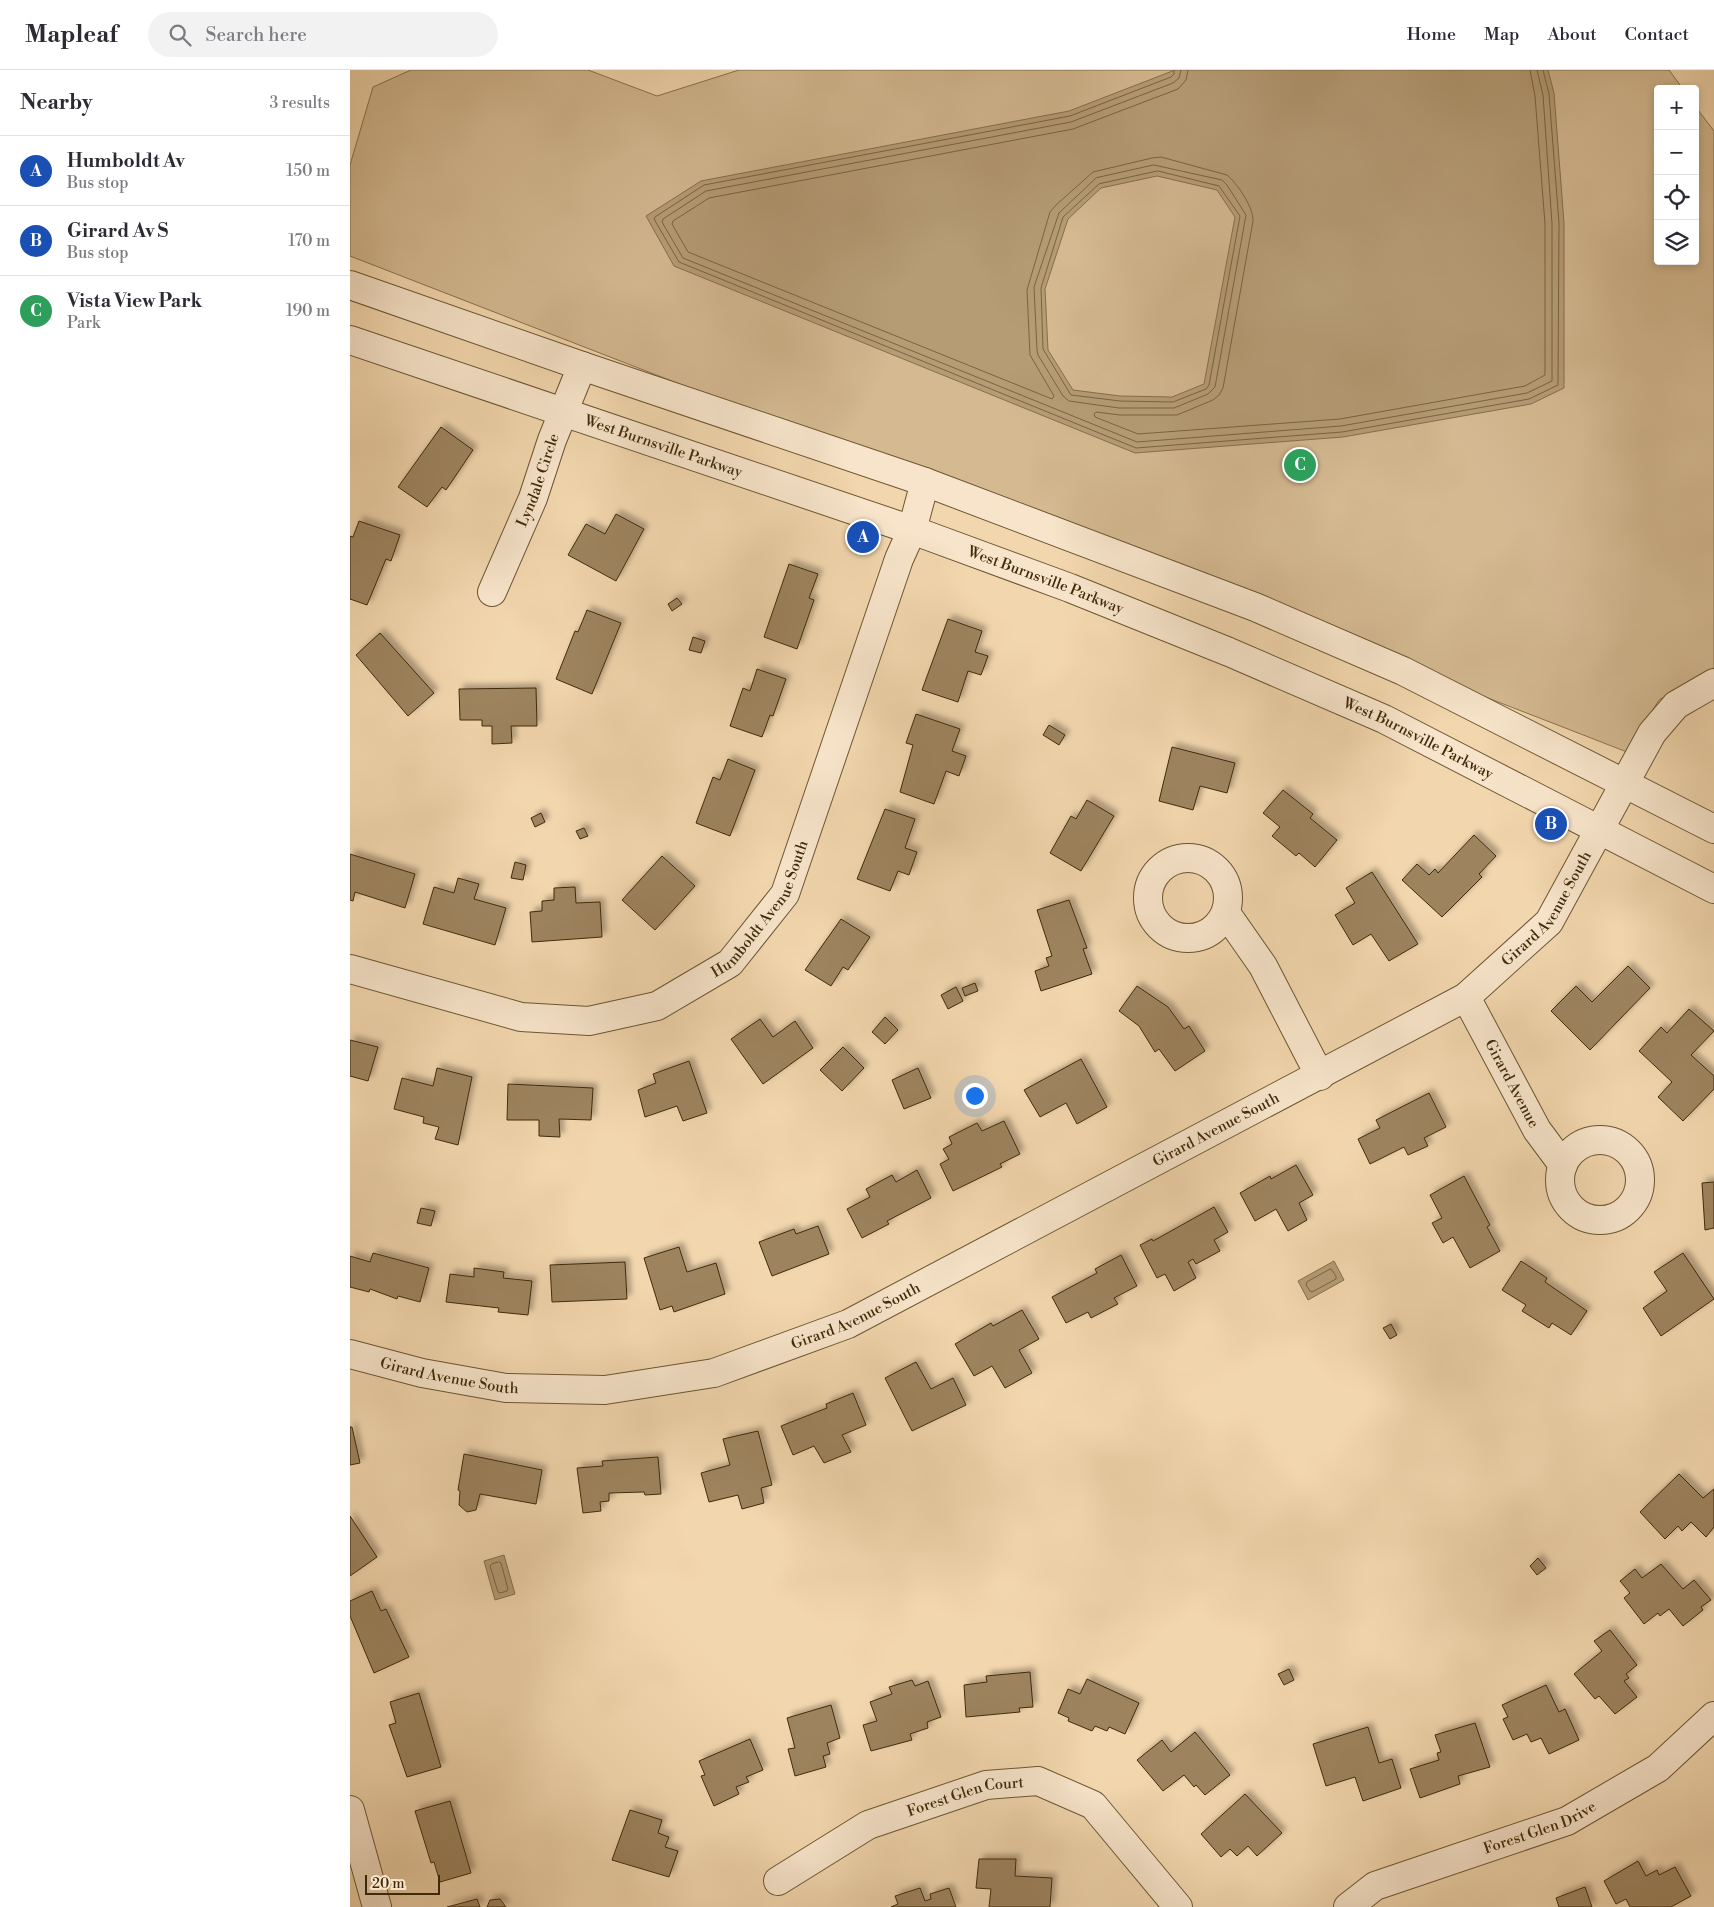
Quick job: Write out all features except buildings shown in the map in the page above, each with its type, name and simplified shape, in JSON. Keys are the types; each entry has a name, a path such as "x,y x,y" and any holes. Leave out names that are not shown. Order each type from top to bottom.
{"street":[{"path":"350,285 925,482 1264,610 1403,671 1626,782 1714,829"},
{"name":"West Burnsville Parkway","path":"350,340 912,530 1070,588 1247,660 1384,719 1714,889"},
{"name":"Lyndale Circle","path":"492,592 533,498 552,440 582,366"},
{"name":"Humboldt Avenue South","path":"350,969 521,1017 589,1021 657,1006 730,963 785,894 899,558 912,530 925,482"},
{"name":"Girard Avenue South","path":"350,1354 422,1373 506,1388 605,1390 714,1373 848,1324 1320,1076 1466,997 1549,922 1652,733 1676,705 1714,684"},
{"path":"1226,913 1263,966 1320,1076"},
{"name":"Girard Avenue","path":"1466,997 1537,1130 1562,1166"},
{"name":"Forest Glen Drive","path":"1348,1907 1375,1886 1566,1821 1658,1768 1714,1716"},
{"name":"Forest Glen Court","path":"778,1881 868,1825 986,1785 1038,1781 1093,1805 1178,1907"},
{"path":"350,1810 377,1907"}],"shaded area":[{"path":"411,70 588,70 657,96 739,70 1669,70 1680,85 1654,85 1654,265 1699,265 1699,111 1714,131 1714,668 1659,700 1627,752 350,256 350,165 373,87"}],"water":[{"path":"1175,70 1548,70 1554,93 1564,223 1564,388 1531,404 1343,437 1135,453 674,266 646,216 701,181 1069,111","holes":["1157,176 1217,190 1235,217 1204,384 1172,397 1120,396 1073,390 1048,350 1045,289 1068,219 1101,188"]},
{"path":"1334,1261 1344,1280 1308,1300 1298,1281"},
{"path":"504,1555 515,1594 495,1600 484,1561"}],"place":[{"name":"Vista View Park","path":"1300,465"},
{"name":"Humboldt Av","path":"863,537"},
{"name":"Girard Av S","path":"1551,824"}]}
